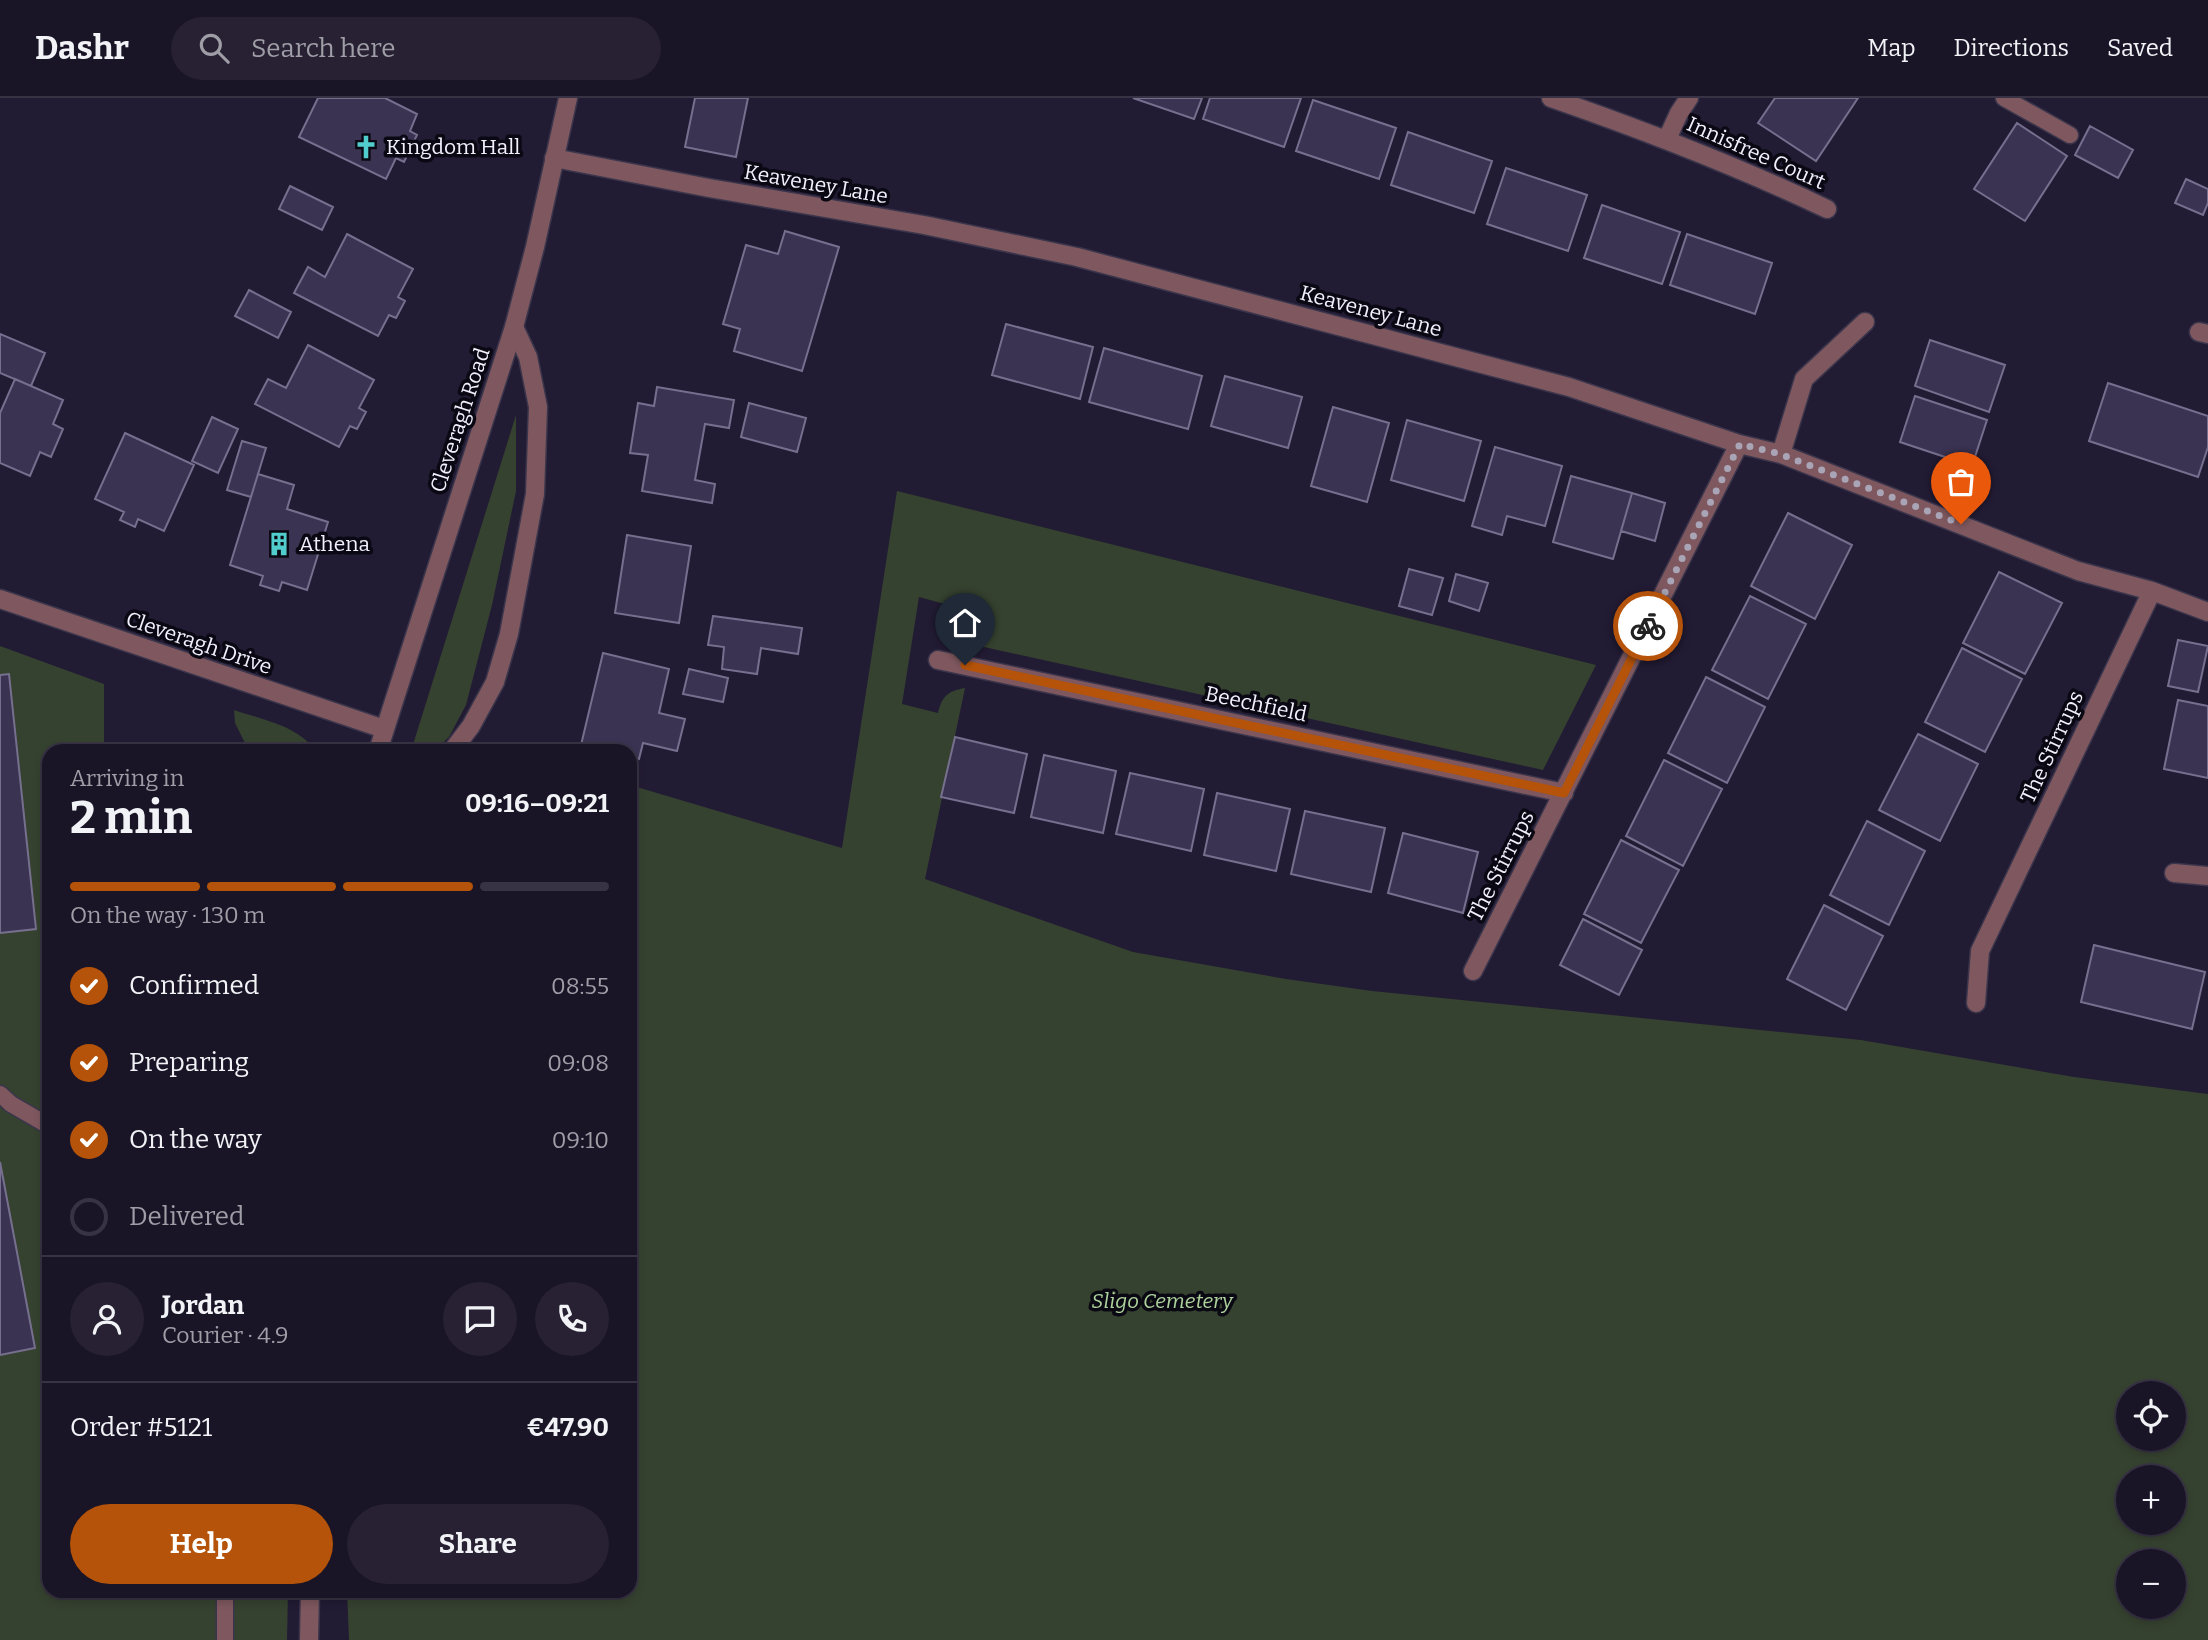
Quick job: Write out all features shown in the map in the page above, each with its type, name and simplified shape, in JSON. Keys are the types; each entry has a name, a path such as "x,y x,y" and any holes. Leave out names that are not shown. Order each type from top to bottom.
{"street":[{"name":"Cleveragh Road","path":"380,744 513,327 536,247 568,98"},
{"name":"Innisfree Court","path":"1552,98 1667,139 1756,175 1827,209"},
{"name":"Innisfree Court","path":"1667,139 1689,98"},
{"name":"Keaveney Lane","path":"554,158 924,225 1077,257 1569,387 1740,444 1780,454 2078,571 2152,592 2208,612"},
{"path":"1780,454 1804,379 1866,322"},
{"path":"457,744 471,726 495,682 509,634 535,494 538,408 528,357 513,327"},
{"name":"The Stirrups","path":"1473,971 1740,444"},
{"name":"The Stirrups","path":"1976,1003 1980,951 2152,592"},
{"name":"Cleveragh Drive","path":"0,599 384,729"},
{"name":"Beechfield","path":"938,660 1564,793"},
{"path":"2174,873 2208,876"},
{"path":"309,1640 310,1598"}],"lane":[{"path":"2004,98 2070,135"},
{"path":"0,1094 42,1121"},
{"path":"225,1598 225,1640"}],"green space":[{"path":"516,415 516,491 492,605 466,705 449,737 442,744 413,744"},
{"name":"Sligo Cemetery","path":"897,491 1596,665 1543,770 984,647 971,638 962,626 963,609 919,597 902,704 938,713 947,695 965,688 925,879 1133,952 1286,979 1372,991 1861,1040 2074,1077 2208,1094 2208,1640 349,1640 347,1598 637,1598 637,787 842,848"},
{"path":"0,646 104,684 104,744 42,744 42,1598 288,1598 287,1640 0,1640"},
{"path":"234,710 290,729 310,744 246,744 235,723"}],"building":[{"name":"Kingdom Hall","path":"318,98 385,98 417,114 410,131 417,135 404,162 396,158 386,179 299,137"},
{"path":"695,98 748,98 736,157 685,147"},
{"path":"1133,98 1202,98 1194,119"},
{"path":"1210,98 1301,98 1284,147 1203,119"},
{"path":"1775,98 1858,98 1816,161 1758,123"},
{"path":"1313,100 1396,128 1379,179 1296,151"},
{"path":"2017,123 2067,156 2025,221 1974,189"},
{"path":"2090,126 2133,150 2118,178 2075,155"},
{"path":"1408,132 1492,161 1474,213 1391,185"},
{"path":"1506,168 1587,195 1568,251 1487,224"},
{"path":"2186,179 2208,189 2208,203 2203,215 2175,203"},
{"path":"290,186 333,207 322,230 279,209"},
{"path":"1602,205 1680,232 1662,284 1584,258"},
{"path":"785,231 839,247 802,371 734,351 740,329 723,324 746,245 778,254"},
{"path":"347,234 413,269 398,297 405,301 396,318 389,315 378,336 294,293 308,267 325,277"},
{"path":"1687,234 1772,263 1755,314 1670,285"},
{"path":"249,290 291,312 278,338 235,316"},
{"path":"1006,324 1093,347 1080,399 992,375"},
{"path":"0,334 45,353 31,386 0,373"},
{"path":"1930,340 2005,365 1989,412 1915,386"},
{"path":"308,345 374,380 359,408 366,412 357,429 350,426 339,447 255,404 268,379 286,388"},
{"path":"1104,348 1202,376 1188,429 1089,402"},
{"path":"1225,376 1302,397 1288,448 1211,426"},
{"path":"15,379 63,400 53,424 63,429 51,457 40,452 30,476 0,463 0,413"},
{"path":"2108,383 2208,416 2208,447 2198,477 2089,441"},
{"path":"657,387 734,400 729,428 705,424 695,480 715,484 712,503 642,491 648,455 630,453 638,403 654,406"},
{"path":"1915,396 1987,420 1972,466 1900,442"},
{"path":"749,403 806,418 797,452 741,437"},
{"path":"1333,407 1389,423 1367,502 1311,486"},
{"path":"212,417 238,429 218,473 192,461"},
{"path":"1407,420 1481,441 1464,501 1391,480"},
{"path":"125,433 194,465 164,531 138,519 135,527 120,520 124,512 95,499"},
{"path":"242,441 266,448 251,497 227,490"},
{"path":"1495,447 1562,466 1545,526 1507,516 1502,535 1472,526"},
{"name":"Athena","path":"258,474 294,485 287,509 328,522 307,590 282,582 279,591 260,585 263,576 230,565"},
{"path":"1571,476 1632,493 1613,559 1553,542"},
{"path":"1632,493 1665,503 1655,541 1621,531"},
{"path":"1788,513 1852,545 1815,619 1751,586"},
{"path":"627,535 691,546 679,623 615,613"},
{"path":"1409,569 1443,578 1432,615 1399,606"},
{"path":"1999,572 2062,603 2025,674 1963,643"},
{"path":"1456,574 1488,583 1479,611 1449,601"},
{"path":"1750,596 1806,624 1768,699 1712,670"},
{"path":"713,616 802,628 798,654 761,648 757,674 722,669 724,647 708,645"},
{"path":"2178,640 2208,646 2198,692 2168,686"},
{"path":"1962,648 2022,679 1985,752 1925,722"},
{"path":"603,653 669,669 659,713 685,719 677,751 643,743 639,759 637,744 581,744"},
{"path":"689,669 728,678 723,702 683,694"},
{"path":"9,674 36,929 0,933 0,675"},
{"path":"1706,677 1765,707 1727,783 1668,753"},
{"path":"2178,700 2208,706 2208,778 2164,769"},
{"path":"1918,734 1978,764 1940,841 1879,810"},
{"path":"955,737 1027,754 1014,813 941,797"},
{"path":"1044,755 1116,771 1103,833 1031,817"},
{"path":"1664,760 1722,789 1683,866 1626,836"},
{"path":"1130,773 1204,789 1191,851 1116,834"},
{"path":"1217,793 1290,809 1276,871 1204,855"},
{"path":"1305,811 1385,828 1371,892 1291,874"},
{"path":"1867,821 1925,851 1889,925 1830,895"},
{"path":"1403,833 1478,852 1463,913 1388,893"},
{"path":"1621,840 1679,870 1641,943 1584,914"},
{"path":"1824,905 1883,936 1846,1010 1787,979"},
{"path":"1583,919 1642,950 1619,995 1560,965"},
{"path":"2094,945 2205,972 2192,1029 2081,1002"},
{"path":"0,1162 35,1348 0,1355"}],"way so far":[{"path":"1648,626 1740,444 1780,454 1961,524"}],"place":[{"name":"Kingdom Hall","path":"366,147"},
{"name":"Athena","path":"279,544"}],"route":[{"path":"965,665 1564,793 1648,626"}]}
